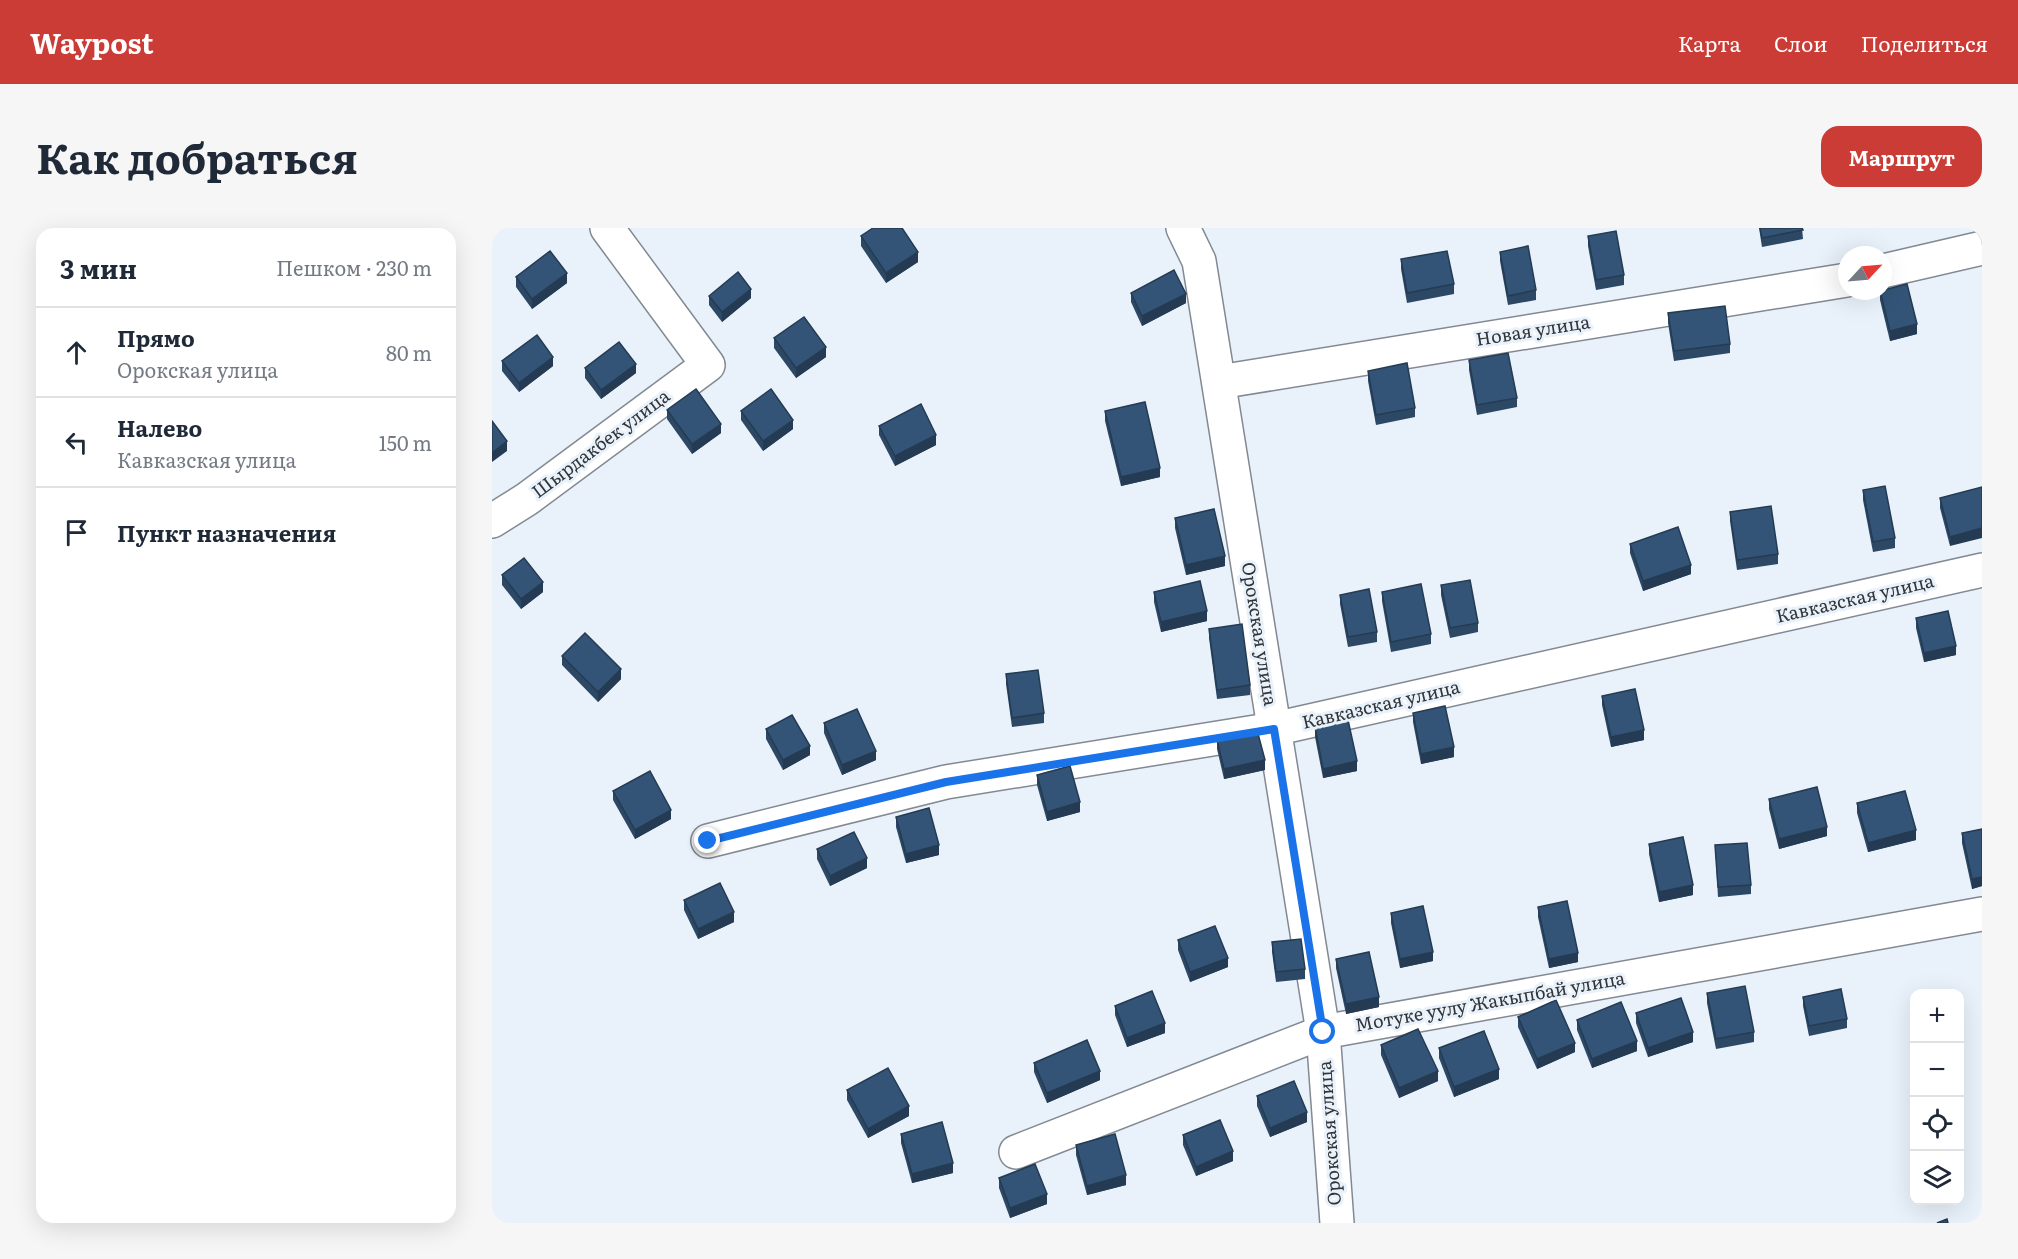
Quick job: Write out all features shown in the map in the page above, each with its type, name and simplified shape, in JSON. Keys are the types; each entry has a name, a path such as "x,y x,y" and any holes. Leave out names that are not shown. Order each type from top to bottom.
{"street":[{"name":"Шырдакбек улица","path":"492,521 527,500 708,365 607,228"},
{"name":"Орокская улица","path":"1183,228 1199,261 1323,1032 1336,1223"},
{"path":"1892,269 1982,248"},
{"name":"Новая улица","path":"1219,382 1838,281"},
{"name":"Кавказская улица","path":"708,841 946,782 1274,729 1982,570"},
{"name":"Мотуке уулу Жакыпбай улица","path":"1016,1152 1323,1032 1982,914"}],"building":[{"path":"873,228 902,228 918,252 886,273 861,236"},
{"path":"1760,228 1802,228 1803,230 1762,238"},
{"path":"1616,231 1624,275 1596,280 1588,236"},
{"path":"1528,246 1536,290 1508,296 1500,252"},
{"path":"550,251 567,273 532,299 516,277"},
{"path":"1447,251 1454,284 1407,293 1401,259"},
{"path":"1174,270 1186,294 1142,316 1131,293"},
{"path":"738,272 751,289 722,312 709,296"},
{"path":"1907,284 1917,324 1890,331 1882,300 1892,300 1892,288"},
{"path":"1725,306 1730,344 1674,351 1668,313"},
{"path":"804,317 826,347 796,368 774,338"},
{"path":"537,335 553,357 519,383 502,361"},
{"path":"619,342 636,364 601,390 585,368"},
{"path":"1508,353 1517,398 1477,405 1469,360"},
{"path":"1407,363 1415,408 1376,415 1368,371"},
{"path":"696,389 721,424 692,444 667,410"},
{"path":"771,389 793,420 763,441 741,411"},
{"path":"1145,402 1160,468 1121,477 1105,411"},
{"path":"921,404 936,435 895,456 879,426"},
{"path":"492,421 507,441 492,453"},
{"path":"1885,486 1895,538 1873,542 1863,490"},
{"path":"1982,487 1982,528 1950,537 1940,498"},
{"path":"1771,506 1778,554 1737,560 1730,512"},
{"path":"1214,509 1225,556 1186,565 1175,518"},
{"path":"1678,527 1691,565 1643,581 1630,544"},
{"path":"524,558 543,582 521,599 502,575"},
{"path":"1470,580 1478,623 1450,628 1441,585"},
{"path":"1200,581 1207,611 1161,622 1154,592"},
{"path":"1421,584 1431,634 1391,642 1382,592"},
{"path":"1369,589 1377,632 1348,637 1340,595"},
{"path":"1948,611 1956,646 1924,653 1916,618"},
{"path":"1242,624 1250,685 1217,690 1209,629"},
{"path":"585,633 621,669 598,692 562,656"},
{"path":"1038,670 1044,713 1012,718 1006,674"},
{"path":"1635,689 1644,730 1611,737 1602,696"},
{"path":"1445,706 1454,747 1421,754 1413,713"},
{"path":"857,709 876,751 842,765 824,723"},
{"path":"792,715 810,746 783,760 766,729"},
{"path":"1348,720 1357,761 1323,769 1315,727"},
{"path":"1257,730 1265,760 1224,769 1217,740"},
{"path":"1070,766 1080,802 1047,812 1037,775"},
{"path":"650,771 671,810 635,830 613,791"},
{"path":"1817,787 1827,827 1779,839 1769,799"},
{"path":"1905,791 1916,830 1868,843 1857,803"},
{"path":"929,808 939,845 906,854 896,817"},
{"path":"1982,829 1982,877 1972,879 1962,833"},
{"path":"854,832 867,858 830,876 817,849"},
{"path":"1683,837 1693,885 1659,892 1649,844"},
{"path":"1747,843 1751,885 1718,887 1715,845"},
{"path":"720,883 734,912 698,929 684,900"},
{"path":"1567,901 1578,953 1549,959 1538,907"},
{"path":"1423,906 1433,952 1400,959 1391,913"},
{"path":"1215,926 1228,958 1190,972 1178,940"},
{"path":"1301,939 1305,969 1276,972 1272,942"},
{"path":"1369,952 1379,997 1346,1004 1336,959"},
{"path":"1745,986 1754,1032 1716,1039 1707,993"},
{"path":"1841,989 1847,1019 1809,1026 1803,997"},
{"path":"1152,991 1165,1023 1127,1038 1115,1006"},
{"path":"1681,998 1693,1032 1648,1048 1636,1013"},
{"path":"1556,1000 1575,1043 1537,1059 1518,1017"},
{"path":"1621,1002 1637,1041 1592,1059 1577,1020"},
{"path":"1418,1029 1438,1071 1399,1088 1381,1045"},
{"path":"1484,1031 1499,1069 1454,1087 1439,1048"},
{"path":"1087,1040 1100,1071 1047,1093 1034,1063"},
{"path":"888,1068 909,1106 868,1129 847,1090"},
{"path":"1294,1081 1307,1112 1270,1128 1257,1096"},
{"path":"1220,1120 1233,1151 1196,1167 1183,1135"},
{"path":"942,1122 953,1163 912,1174 901,1134"},
{"path":"1115,1134 1126,1175 1087,1186 1076,1145"},
{"path":"1035,1164 1047,1194 1010,1208 999,1178"}],"route":[{"path":"708,841 946,782 1274,729 1323,1032"}]}
